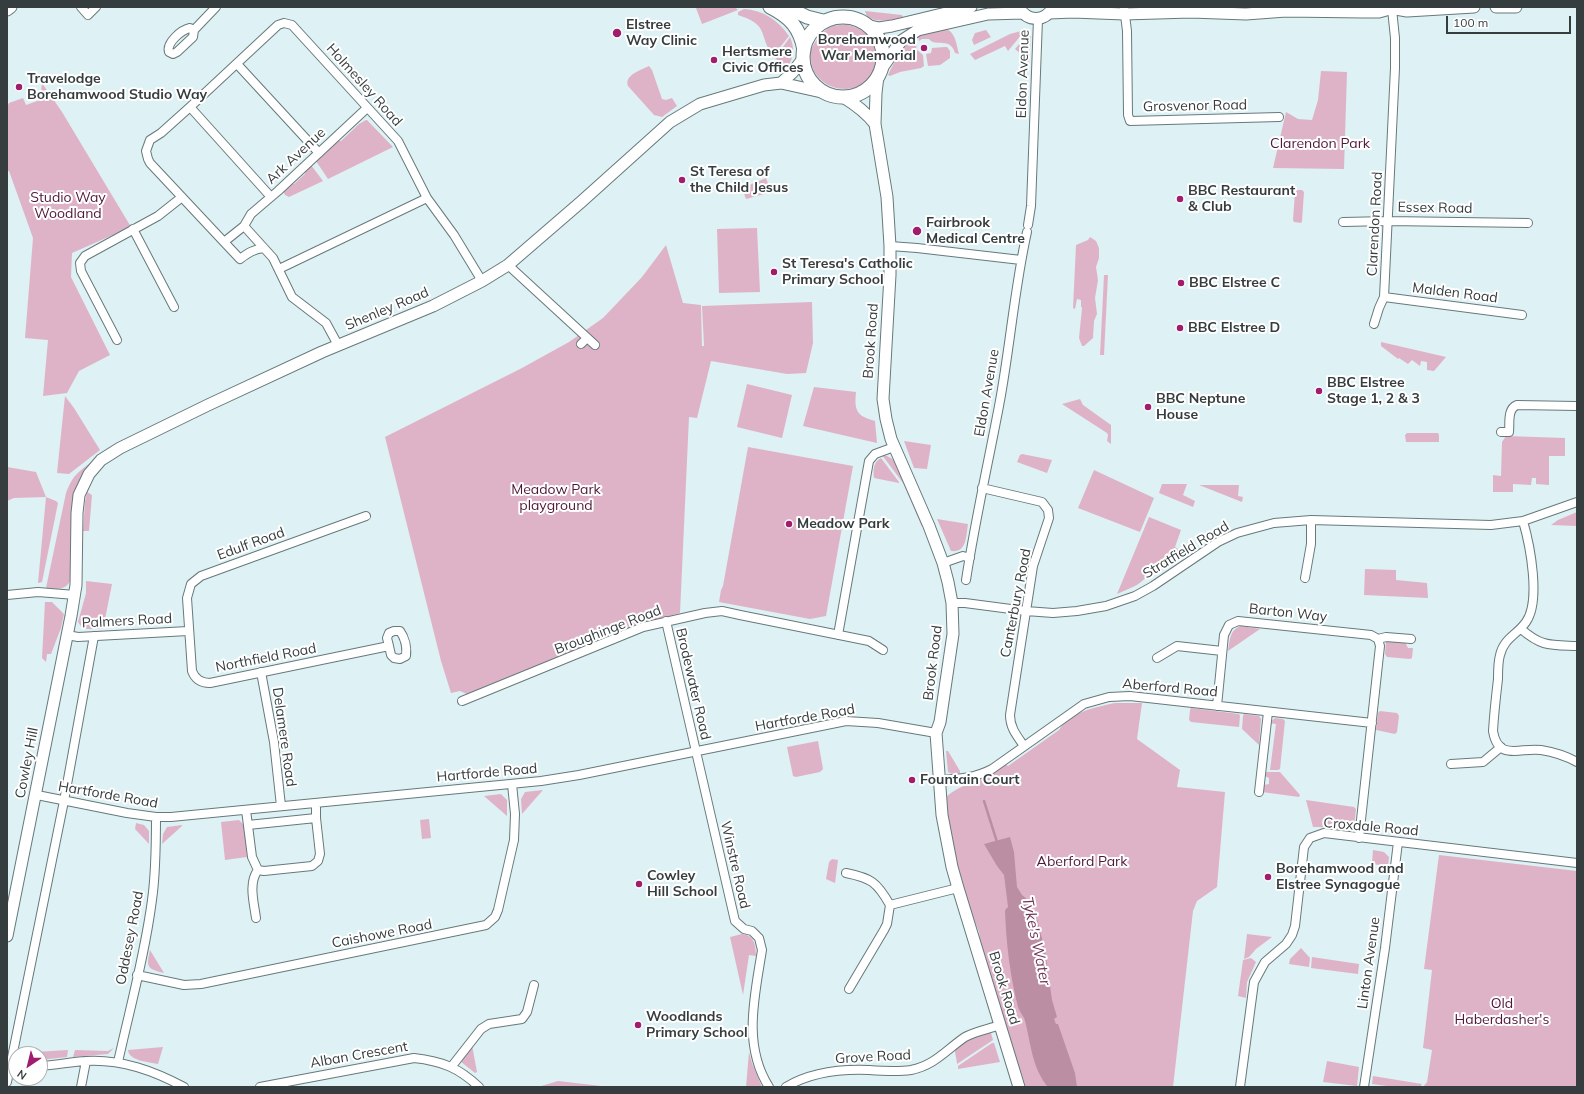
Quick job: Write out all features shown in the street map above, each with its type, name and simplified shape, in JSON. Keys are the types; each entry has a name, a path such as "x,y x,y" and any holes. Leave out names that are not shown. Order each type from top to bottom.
{"main road":[{"path":"7,10 11,7"},
{"path":"770,7 782,13 793,22 802,37 806,70 810,79 817,87 826,93 832,96 843,97 863,92 873,83 901,41 918,30 988,14 1021,10 1029,17 1038,19 1051,10 1073,12 1191,10 1246,14 1307,9 1379,12 1392,8 1407,11 1474,7"},
{"path":"787,7 807,17 823,21 848,18 858,20 866,25 874,32 882,50 880,72"},
{"path":"866,25 879,28 892,26 971,7"},
{"path":"1496,7 1516,7"},
{"path":"781,83 792,73 804,54 807,40 823,21"},
{"name":"Brook Road","path":"880,72 876,93 875,124 887,197 890,246 890,275 883,399 886,419 894,446 929,526 943,563 952,603 952,651 940,722 936,733 942,815 952,867 1019,1087"},
{"name":"Shenley Road","path":"74,595 76,585 77,513 79,494 88,474 101,460 120,448 208,405 338,346 433,306 482,281 508,265 677,117 700,104 764,85 781,83 826,93"},
{"path":"843,97 856,104 875,124"},
{"name":"Cowley Hill","path":"7,936 37,795 74,595"}],"street":[{"path":"81,7 88,15 96,7"},
{"path":"194,30 216,7"},
{"name":"Clarendon Road","path":"1374,324 1384,297 1395,68 1395,38 1392,8"},
{"name":"Grosvenor Road","path":"1124,11 1128,115 1130,121 1279,117"},
{"name":"Eldon Avenue","path":"966,580 982,488 1000,405 1020,260 1031,206 1038,19"},
{"name":"Holmesley Road","path":"264,248 256,249 240,259 150,163 146,151 150,140 161,133 190,107 237,64 260,40 278,25 284,23 292,25 398,141 427,198 454,235 482,281"},
{"path":"237,64 319,152"},
{"path":"190,107 271,197"},
{"name":"Ark Avenue","path":"224,242 244,226 251,214 367,108"},
{"path":"117,340 81,271 80,263 85,256 158,216 182,196"},
{"path":"279,269 427,198"},
{"name":"Essex Road","path":"1343,222 1388,221 1528,223"},
{"path":"244,226 273,258 292,297 326,323 338,346"},
{"path":"133,229 174,307"},
{"path":"890,246 1020,260"},
{"path":"508,265 584,341 595,345"},
{"name":"Malden Road","path":"1384,297 1522,315"},
{"path":"1501,432 1509,432 1510,410 1512,407 1517,405 1577,406"},
{"path":"838,634 869,461 875,454 894,446"},
{"name":"Canterbury Road","path":"982,488 1042,502 1048,510 1050,518 1034,566 1010,723 1024,746"},
{"name":"Stratfield Road","path":"952,603 965,603 1053,613 1076,611 1106,606 1135,596 1153,586 1201,553 1237,533 1274,523 1311,520 1476,525 1507,523 1523,521 1577,502"},
{"name":"Edulf Road","path":"188,631 187,598 191,584 201,576 366,516"},
{"path":"1305,578 1311,544 1311,520"},
{"path":"1523,521 1532,557 1533,573 1531,613 1521,629 1506,641 1500,655 1493,731 1494,738 1500,747 1513,752 1539,750 1550,752 1577,762"},
{"path":"943,563 963,556 970,558"},
{"path":"7,595 34,592 74,595"},
{"name":"Broughinge Road","path":"462,701 643,627 698,614 722,612 838,634 869,641 883,650"},
{"name":"Brodewater Road","path":"666,621 695,752"},
{"name":"Barton Way","path":"1216,706 1226,629 1229,625 1238,621 1371,635 1378,639 1386,637 1411,639"},
{"path":"1521,629 1532,638 1548,645 1577,646"},
{"name":"Palmers Road","path":"67,635 78,637 188,631"},
{"name":"Northfield Road","path":"188,631 193,676 201,682 210,683 389,646"},
{"path":"16,1046 64,801 94,636"},
{"path":"1359,838 1380,646 1378,639"},
{"path":"1157,658 1177,646 1222,652"},
{"name":"Delamere Road","path":"261,672 274,742 281,806"},
{"name":"Aberford Road","path":"940,780 972,777 982,774 1079,707 1109,697 1130,696 1372,723"},
{"path":"1259,792 1268,712"},
{"name":"Hartforde Road","path":"37,795 156,817 246,810 512,784 579,775 846,722 878,723 936,733"},
{"path":"1451,764 1483,762 1500,747"},
{"name":"Winstre Road","path":"695,752 735,921 744,929 752,930 761,942 762,950 752,1013 752,1034 763,1078 770,1087"},
{"name":"Caishowe Road","path":"137,975 184,985 201,984 486,925 495,917 498,910 514,840 515,814 512,784"},
{"path":"258,870 264,871 312,866 318,861 320,854 316,803"},
{"path":"246,810 252,857 258,870"},
{"name":"Oddesey Road","path":"118,1062 152,900 155,869 156,817"},
{"path":"248,825 316,818"},
{"name":"Croxdale Road","path":"1240,1087 1254,982 1265,962 1286,944 1292,935 1295,926 1303,857 1306,842 1310,838 1324,833 1577,863"},
{"name":"Linton Avenue","path":"1364,1087 1394,885 1398,842"},
{"path":"256,918 252,882 258,870"},
{"path":"846,873 862,876 876,884 890,904 887,924 849,989"},
{"path":"890,904 958,888"},
{"path":"452,1066 481,1029 489,1024 522,1019 527,1012 534,985"},
{"name":"Grove Road","path":"786,1087 803,1079 834,1071 861,1070 895,1072 911,1070 937,1060 965,1037 1000,1025"},
{"name":"Alban Crescent","path":"260,1087 414,1058 432,1060 452,1066 479,1087"},
{"path":"81,1087 86,1061"},
{"path":"48,1065 86,1061 118,1062 164,1076 184,1087"}],"green space":[{"path":"735,7 738,10 702,24 696,8"},
{"path":"744,9 758,11 770,17 785,30 789,36 773,56 759,27 748,19 738,15 738,12"},
{"path":"865,11 902,15 903,17 889,20 876,20 867,17"},
{"path":"846,24 861,30 868,35 874,47 875,60 872,73 869,78 862,84 853,88 844,89 835,88 826,84 819,78 814,70 810,59 810,54 811,49 819,36 828,28"},
{"path":"940,28 949,30 952,33 956,40 959,54 955,53 953,48 946,43 935,43 929,39 922,39 919,41 918,36"},
{"path":"986,30 991,37 974,45 972,40 975,33"},
{"path":"1021,31 1022,34 1008,51 1005,46 975,60 970,54 1010,34"},
{"path":"1028,34 1031,37 1029,62 1023,62 1027,59 1015,49"},
{"path":"790,37 793,45 793,53 787,68 775,58"},
{"path":"913,39 917,43 916,49 923,55 924,66 890,76 888,75 901,51"},
{"path":"947,47 950,51 950,58 940,65 928,66 926,54 931,53 932,48"},
{"path":"649,66 652,70 662,99 666,100 672,98 677,106 662,117 654,115 628,86 627,82 631,76"},
{"name":"Clarendon Park","path":"1321,71 1347,72 1344,169 1273,168 1286,112 1298,119 1312,120 1318,100"},
{"name":"Studio Way Woodland","path":"42,83 62,112 131,227 72,253 71,277 110,355 79,371 67,393 43,396 48,340 25,338 33,238 9,171 7,171 7,107 9,103 23,98 26,105 40,100"},
{"path":"366,120 393,147 328,179 316,161 337,141 341,141 359,124"},
{"path":"311,165 323,181 289,197 285,195 283,191 290,184 294,184 305,174 305,170"},
{"path":"766,178 771,192 746,199 742,188"},
{"path":"1297,190 1302,190 1304,192 1301,223 1294,222 1293,220 1295,192"},
{"path":"757,228 760,292 719,293 717,229"},
{"path":"1090,237 1096,241 1099,248 1099,258 1096,267 1098,280 1095,298 1097,314 1094,321 1093,338 1082,346 1079,338 1082,308 1081,300 1077,299 1075,309 1073,308 1076,245 1088,240"},
{"name":"Meadow Park playground","path":"666,245 683,303 701,305 702,346 704,346 702,306 812,302 813,343 806,373 787,374 711,361 697,418 689,417 680,613 639,625 469,695 460,691 451,693 441,661 385,437 522,368 569,342 603,318 642,277"},
{"path":"1104,275 1108,275 1104,355 1100,355"},
{"path":"1381,342 1446,357 1434,371 1427,370 1427,362 1421,361 1420,366 1412,360 1408,364 1399,358 1398,359 1381,346"},
{"path":"747,384 792,395 782,438 737,427"},
{"path":"814,387 856,392 856,408 858,412 864,417 875,421 877,443 803,426"},
{"path":"65,396 100,450 69,474 57,473"},
{"path":"1080,399 1083,405 1111,425 1111,444 1107,441 1107,433 1062,404"},
{"path":"1407,433 1438,433 1439,442 1406,442 1405,435"},
{"path":"1506,436 1565,438 1565,456 1549,456 1549,485 1536,484 1536,478 1532,478 1531,485 1513,484 1513,492 1493,492 1493,475 1501,476 1502,442"},
{"path":"904,441 931,445 927,469 914,468"},
{"name":"Meadow Park","path":"748,447 853,466 826,616 810,619 719,602"},
{"path":"1022,454 1052,460 1047,473 1017,462"},
{"path":"882,455 894,460 924,523 922,527 903,483"},
{"path":"881,458 899,483 874,478 875,464"},
{"path":"93,461 82,475 78,484 70,581 63,588 46,588 66,493 76,474"},
{"path":"7,467 36,472 46,497 14,498 7,501"},
{"path":"1094,470 1154,498 1140,532 1078,508"},
{"path":"1162,484 1187,484 1183,495 1195,501 1193,507 1159,493"},
{"path":"1199,485 1239,485 1238,496 1243,497 1242,502"},
{"path":"87,492 92,495 89,531 83,531 85,502"},
{"path":"46,497 58,503 42,582 38,583"},
{"path":"1577,512 1577,526 1551,525 1558,520"},
{"path":"1149,517 1181,530 1175,547 1182,552 1181,556 1159,572 1149,575 1135,586 1117,594"},
{"path":"937,519 968,524 965,543 960,549 951,551"},
{"path":"1365,569 1396,570 1396,580 1427,583 1428,598 1364,595"},
{"path":"86,581 112,584 103,629 83,629 78,622 86,593"},
{"path":"45,602 52,602 64,614 61,628 51,654 47,654 46,662 42,658"},
{"path":"1241,626 1260,629 1228,651 1232,633"},
{"path":"1388,640 1405,642 1408,648 1413,648 1412,658 1387,657 1385,654 1386,642"},
{"name":"Aberford Park","path":"1115,703 1142,703 1137,739 1180,770 1177,787 1225,792 1217,887 1197,901 1193,911 1173,1087 1026,1087 982,954 979,932 961,887 948,820 946,797 959,788 983,778 1005,764 1008,766 1059,730 1070,719 1084,711"},
{"path":"1191,708 1239,714 1239,727 1191,722 1189,720"},
{"path":"1380,711 1397,713 1399,716 1397,732 1395,734 1376,730 1378,713"},
{"path":"1244,714 1259,716 1261,719 1259,745 1242,729"},
{"path":"1275,718 1283,719 1285,721 1280,769 1270,770 1276,724 1269,723"},
{"path":"818,741 823,769 820,772 796,777 793,776 787,747"},
{"path":"946,751 948,751 960,773 952,774 948,772"},
{"path":"1263,772 1280,772 1300,795 1299,797 1262,792 1264,785 1269,784 1269,778 1263,775"},
{"path":"543,790 522,814 521,799 525,792"},
{"path":"501,794 507,800 507,816 484,796"},
{"path":"1306,800 1354,807 1356,809 1354,827 1350,830 1313,827"},
{"path":"429,819 431,838 422,839 420,820"},
{"path":"239,820 244,825 247,857 225,860 221,822"},
{"path":"136,823 144,825 149,831 149,844 135,829"},
{"path":"182,825 162,844 163,834 167,827"},
{"path":"1373,850 1384,852 1389,857 1388,866 1372,864"},
{"name":"Old Haberdasher's","path":"1439,855 1577,871 1577,1087 1423,1087 1427,1082 1432,1050 1423,1048 1432,970 1424,969"},
{"path":"832,859 838,860 835,883 826,879 829,862"},
{"path":"742,934 752,938 756,948 756,956 749,955 743,995 730,937"},
{"path":"1247,934 1272,937 1256,949 1249,957 1244,959"},
{"path":"1301,948 1310,958 1309,967 1289,964 1290,959"},
{"path":"150,950 164,973 154,970 149,966 148,960"},
{"path":"1312,957 1359,964 1358,974 1311,968"},
{"path":"1251,958 1256,962 1247,982 1246,998 1238,996 1243,960"},
{"path":"987,1033 991,1033 993,1040 957,1064 955,1051 957,1048 969,1040"},
{"path":"994,1043 1000,1062 958,1069 958,1066"},
{"path":"472,1045 477,1072 475,1073 460,1061"},
{"path":"163,1047 158,1064 136,1059 129,1054 128,1050"},
{"path":"114,1048 108,1054 73,1057 75,1050 108,1051"},
{"path":"68,1050 67,1057 48,1059 48,1051"},
{"path":"749,1052 752,1063 762,1087 746,1087"},
{"path":"1327,1061 1359,1067 1357,1086 1323,1082"},
{"path":"1373,1076 1422,1084 1420,1087 1394,1087 1372,1084"},
{"path":"558,1081 610,1087 538,1087"}],"water":[{"path":"1010,837 1014,852 1017,887 1022,895 1028,900 1037,919 1045,950 1052,1000 1057,1017 1054,1019 1056,1024 1058,1024 1075,1073 1077,1087 1048,1087 1038,1072 1035,1064 1024,1019 1018,1007 1007,947 1005,910 1008,907 1004,875 984,844"}],"waterway":[{"name":"Tyke's Water","path":"984,801 997,842"}],"place":[{"name":"Elstree Way Clinic","path":"617,33"},
{"name":"Borehamwood War Memorial","path":"924,48"},
{"name":"Hertsmere Civic Offices","path":"714,60"},
{"name":"Travelodge Borehamwood Studio Way","path":"19,87"},
{"name":"St Teresa of the Child Jesus","path":"682,180"},
{"name":"BBC Restaurant & Club","path":"1180,199"},
{"name":"Fairbrook Medical Centre","path":"917,231"},
{"name":"St Teresa's Catholic Primary School","path":"774,272"},
{"name":"BBC Elstree C","path":"1181,283"},
{"name":"BBC Elstree D","path":"1180,328"},
{"name":"BBC Elstree Stage 1, 2 & 3","path":"1319,391"},
{"name":"BBC Neptune House","path":"1148,407"},
{"name":"Meadow Park","path":"789,524"},
{"name":"Fountain Court","path":"912,780"},
{"name":"Borehamwood and Elstree Synagogue","path":"1268,877"},
{"name":"Cowley Hill School","path":"639,884"},
{"name":"Woodlands Primary School","path":"638,1025"}]}
